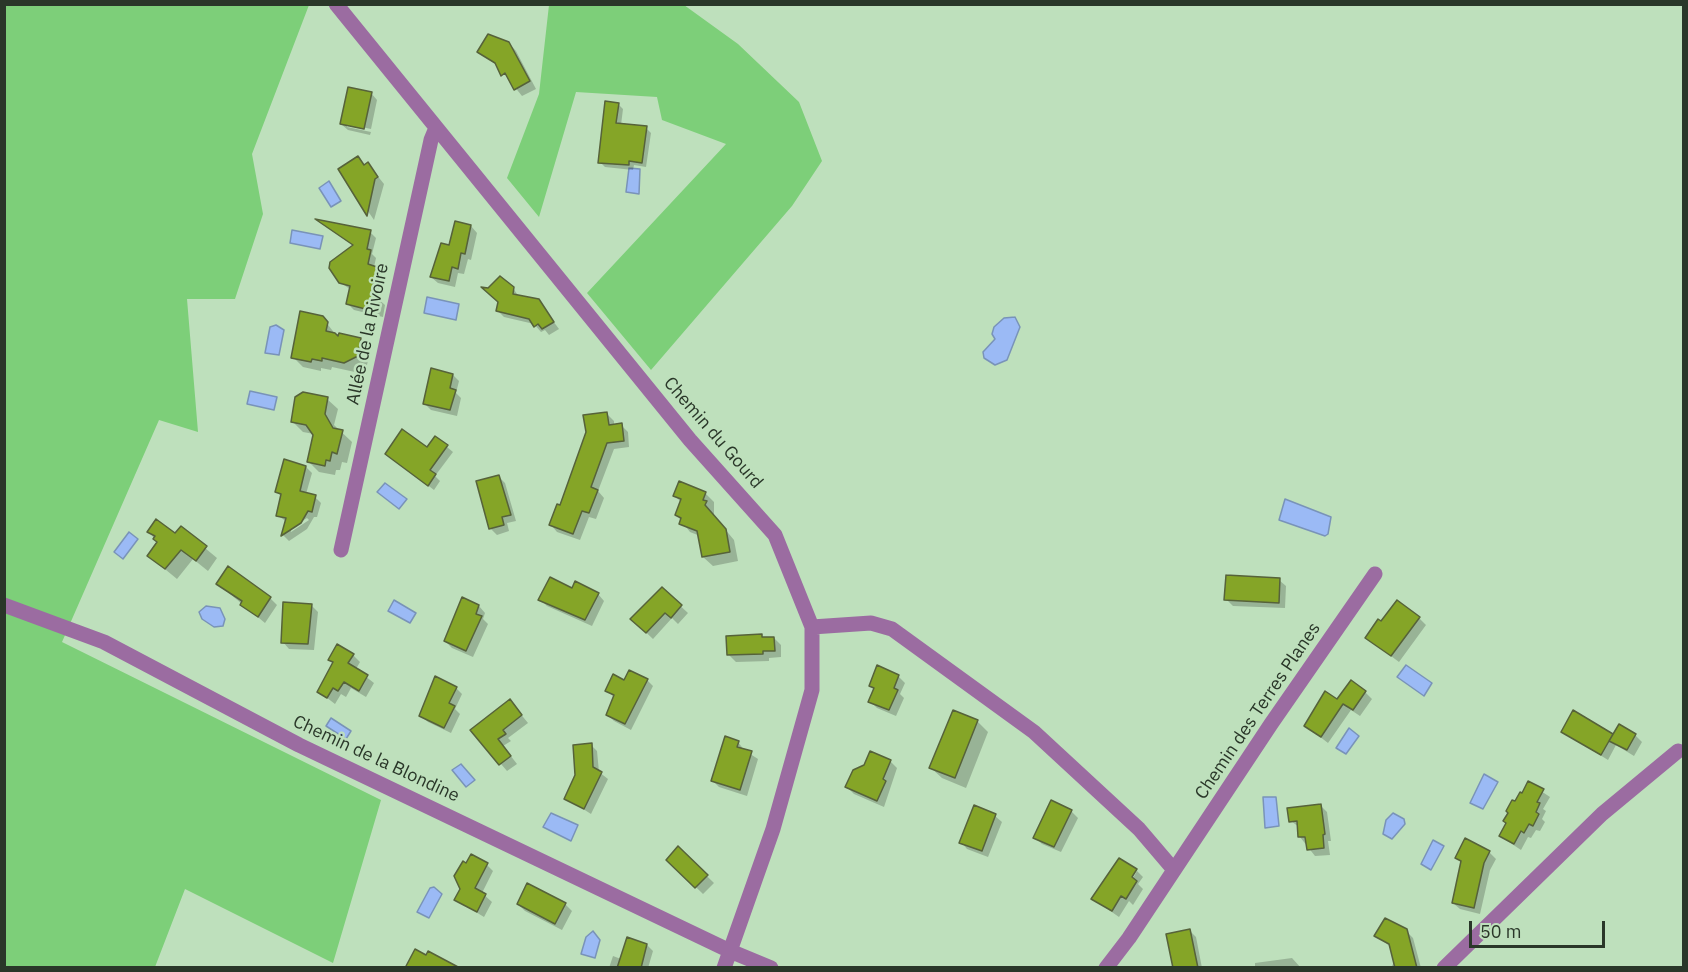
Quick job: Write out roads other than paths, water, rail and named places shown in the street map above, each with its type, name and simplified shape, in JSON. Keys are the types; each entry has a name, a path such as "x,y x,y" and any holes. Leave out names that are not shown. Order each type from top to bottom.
{"street":[{"name":"Chemin du Gourd","path":"336,4 690,440 775,535 812,627 812,690 773,829 724,968"},
{"name":"Allée de la Rivoire","path":"341,550 431,140 436,128"},
{"name":"Chemin des Terres Planes","path":"1106,968 1375,574"},
{"name":"Chemin de la Blondine","path":"4,605 104,642 299,745 730,951 771,968"},
{"path":"812,627 871,623 892,629 1034,732 1140,829 1174,870"},
{"path":"1444,968 1602,814 1678,751"}],"water":[{"path":"629,168 640,169 639,194 626,192"},
{"path":"329,181 341,201 331,207 319,188"},
{"path":"292,230 323,236 320,249 290,243"},
{"path":"427,297 459,304 456,320 424,313"},
{"path":"1015,317 1020,327 1007,360 995,365 984,358 983,352 995,339 992,334 994,327 1004,318"},
{"path":"276,325 284,330 279,355 265,353 270,327"},
{"path":"250,391 277,397 274,410 247,404"},
{"path":"385,483 407,499 399,509 377,492"},
{"path":"1285,499 1331,517 1328,534 1325,536 1279,520"},
{"path":"129,532 138,539 123,559 114,552"},
{"path":"394,600 416,613 410,623 388,611"},
{"path":"206,606 220,608 225,619 223,626 214,627 202,619 199,612"},
{"path":"1406,665 1432,683 1424,696 1397,677"},
{"path":"331,718 351,731 346,739 326,726"},
{"path":"1349,728 1359,736 1346,754 1336,748"},
{"path":"461,764 475,780 466,787 452,770"},
{"path":"1484,774 1498,782 1483,809 1470,803"},
{"path":"1263,797 1276,797 1279,826 1265,828"},
{"path":"551,813 578,825 571,841 543,827"},
{"path":"1393,813 1404,819 1405,824 1392,839 1383,834 1386,820"},
{"path":"1433,840 1444,846 1431,870 1421,864"},
{"path":"434,887 442,894 429,918 417,912 430,888"},
{"path":"593,931 600,940 595,958 581,954 586,937"}]}
